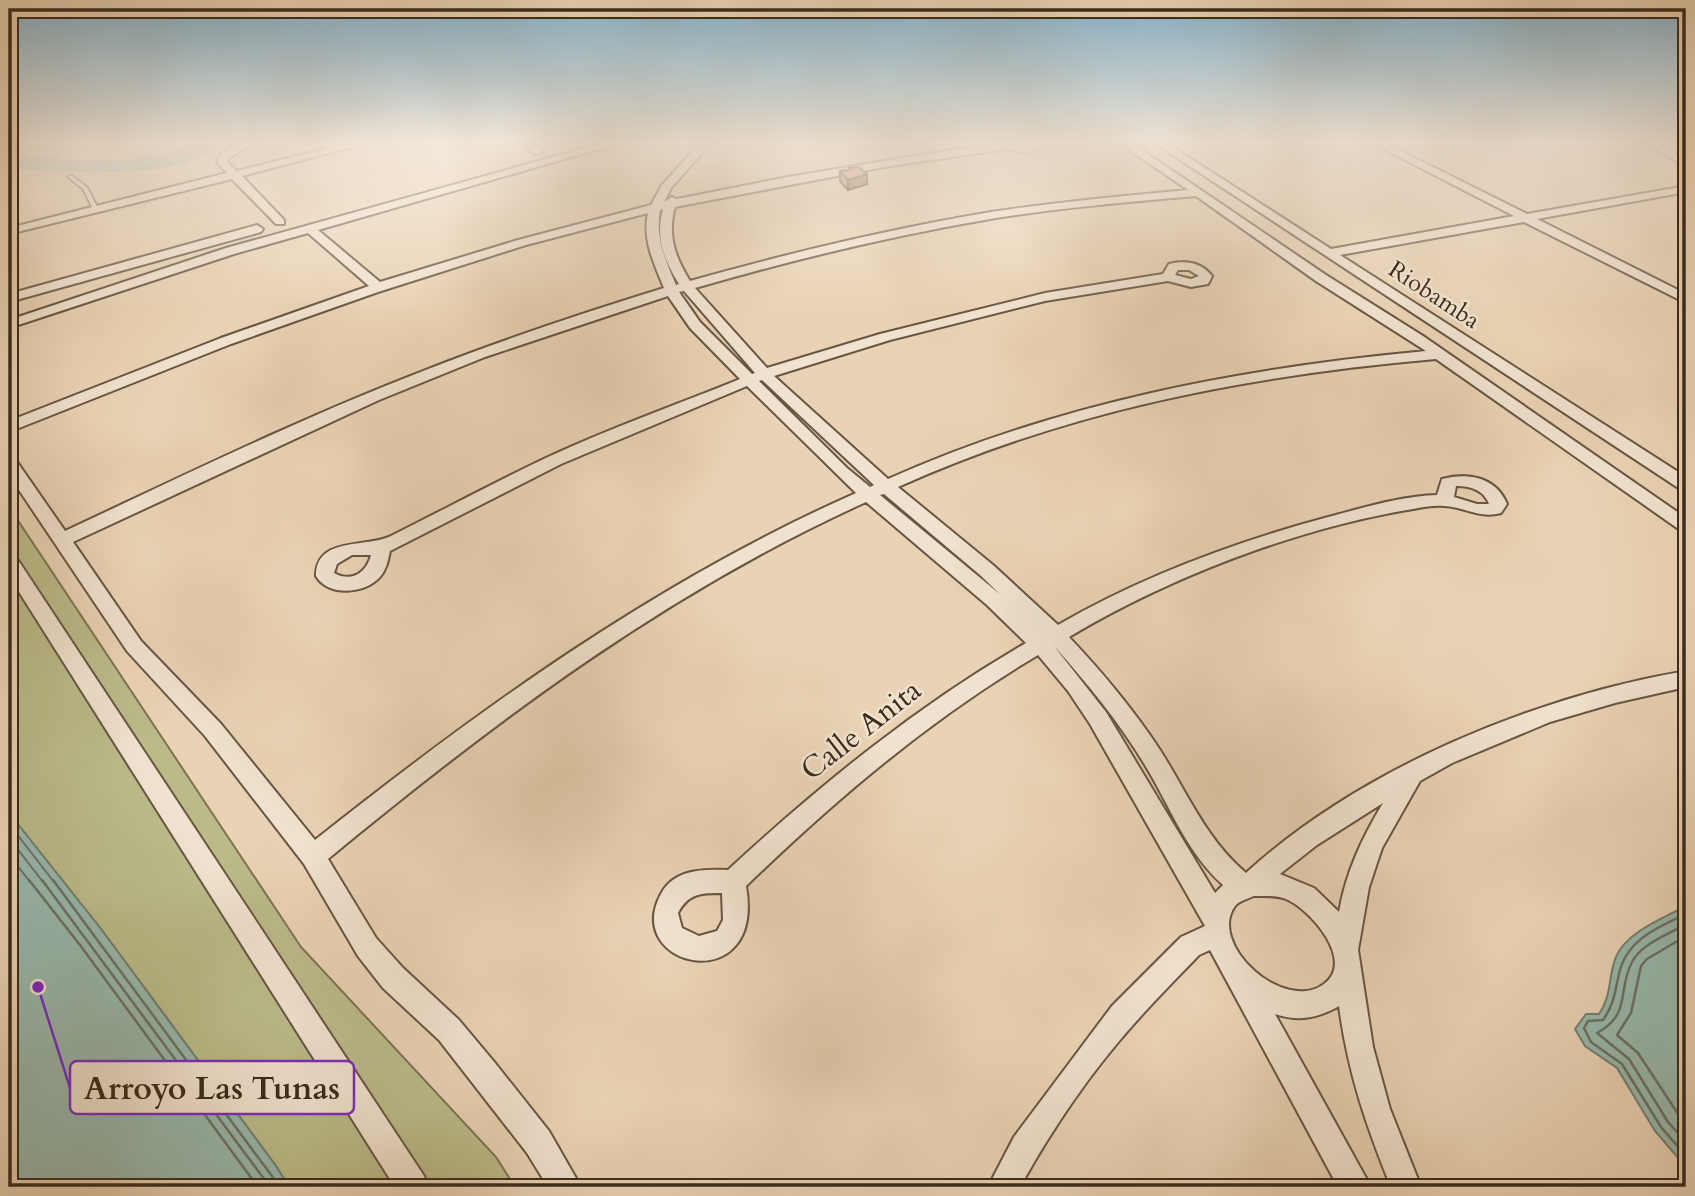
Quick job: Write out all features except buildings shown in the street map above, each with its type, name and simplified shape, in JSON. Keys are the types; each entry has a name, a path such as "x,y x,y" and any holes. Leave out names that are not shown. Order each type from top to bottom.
{"street":[{"path":"9,231 144,198"},
{"path":"257,198 281,222"},
{"path":"9,324 230,251 418,198"},
{"path":"664,198 652,227 653,244 679,288 695,325 756,377 841,472 876,489 994,600 1048,638 1111,698 1143,744 1193,834 1224,871 1247,885 1280,886 1308,899 1332,922 1347,959 1359,1047 1375,1109 1406,1187"},
{"path":"662,206 669,198"},
{"path":"9,427 201,350 378,287 535,239 702,198"},
{"path":"62,540 376,396 489,351 679,288 804,254 940,225 1058,207 1144,198"},
{"path":"1207,198 1302,265 1439,354 1686,526"},
{"name":"Riobamba","path":"1244,198 1686,485"},
{"path":"1486,198 1686,299"},
{"path":"1329,253 1637,198"},
{"path":"9,298 293,219"},
{"path":"309,228 378,287"},
{"path":"382,548 555,460 756,377 885,337 990,310 1045,297 1168,277"},
{"path":"313,856 516,697 583,652 753,551 876,489 1017,436 1159,395 1275,372 1439,354"},
{"path":"9,463 134,646 213,730 313,856 367,947 393,978 449,1030 485,1073 538,1142 566,1187"},
{"name":"Calle Anita","path":"733,882 839,785 937,711 1048,638 1177,575 1244,549 1309,528 1445,500"},
{"path":"9,562 413,1187"},
{"path":"1048,638 1098,718 1216,926 1221,950 1243,981 1298,1087 1355,1187"},
{"path":"1003,1187 1055,1105 1122,1016 1190,946 1216,926 1221,905 1230,894 1247,885 1276,860 1358,804 1455,749 1603,697 1686,679"},
{"path":"1243,981 1264,996 1287,1005 1309,1006 1329,999 1342,986 1356,887 1371,844 1412,774"}],"lane":[{"path":"90,198 96,210"}],"green space":[{"path":"9,507 301,947 496,1157 515,1187 289,1187 101,929 9,813"}],"water":[{"path":"9,813 101,929 289,1187 13,1187 9,1181"},
{"path":"1686,906 1686,1167 1655,1131 1617,1068 1585,1046 1575,1029 1586,1014 1599,1014 1608,993 1616,957 1628,940 1646,927"}],"place":[{"name":"Arroyo Las Tunas","path":"38,987"}]}
